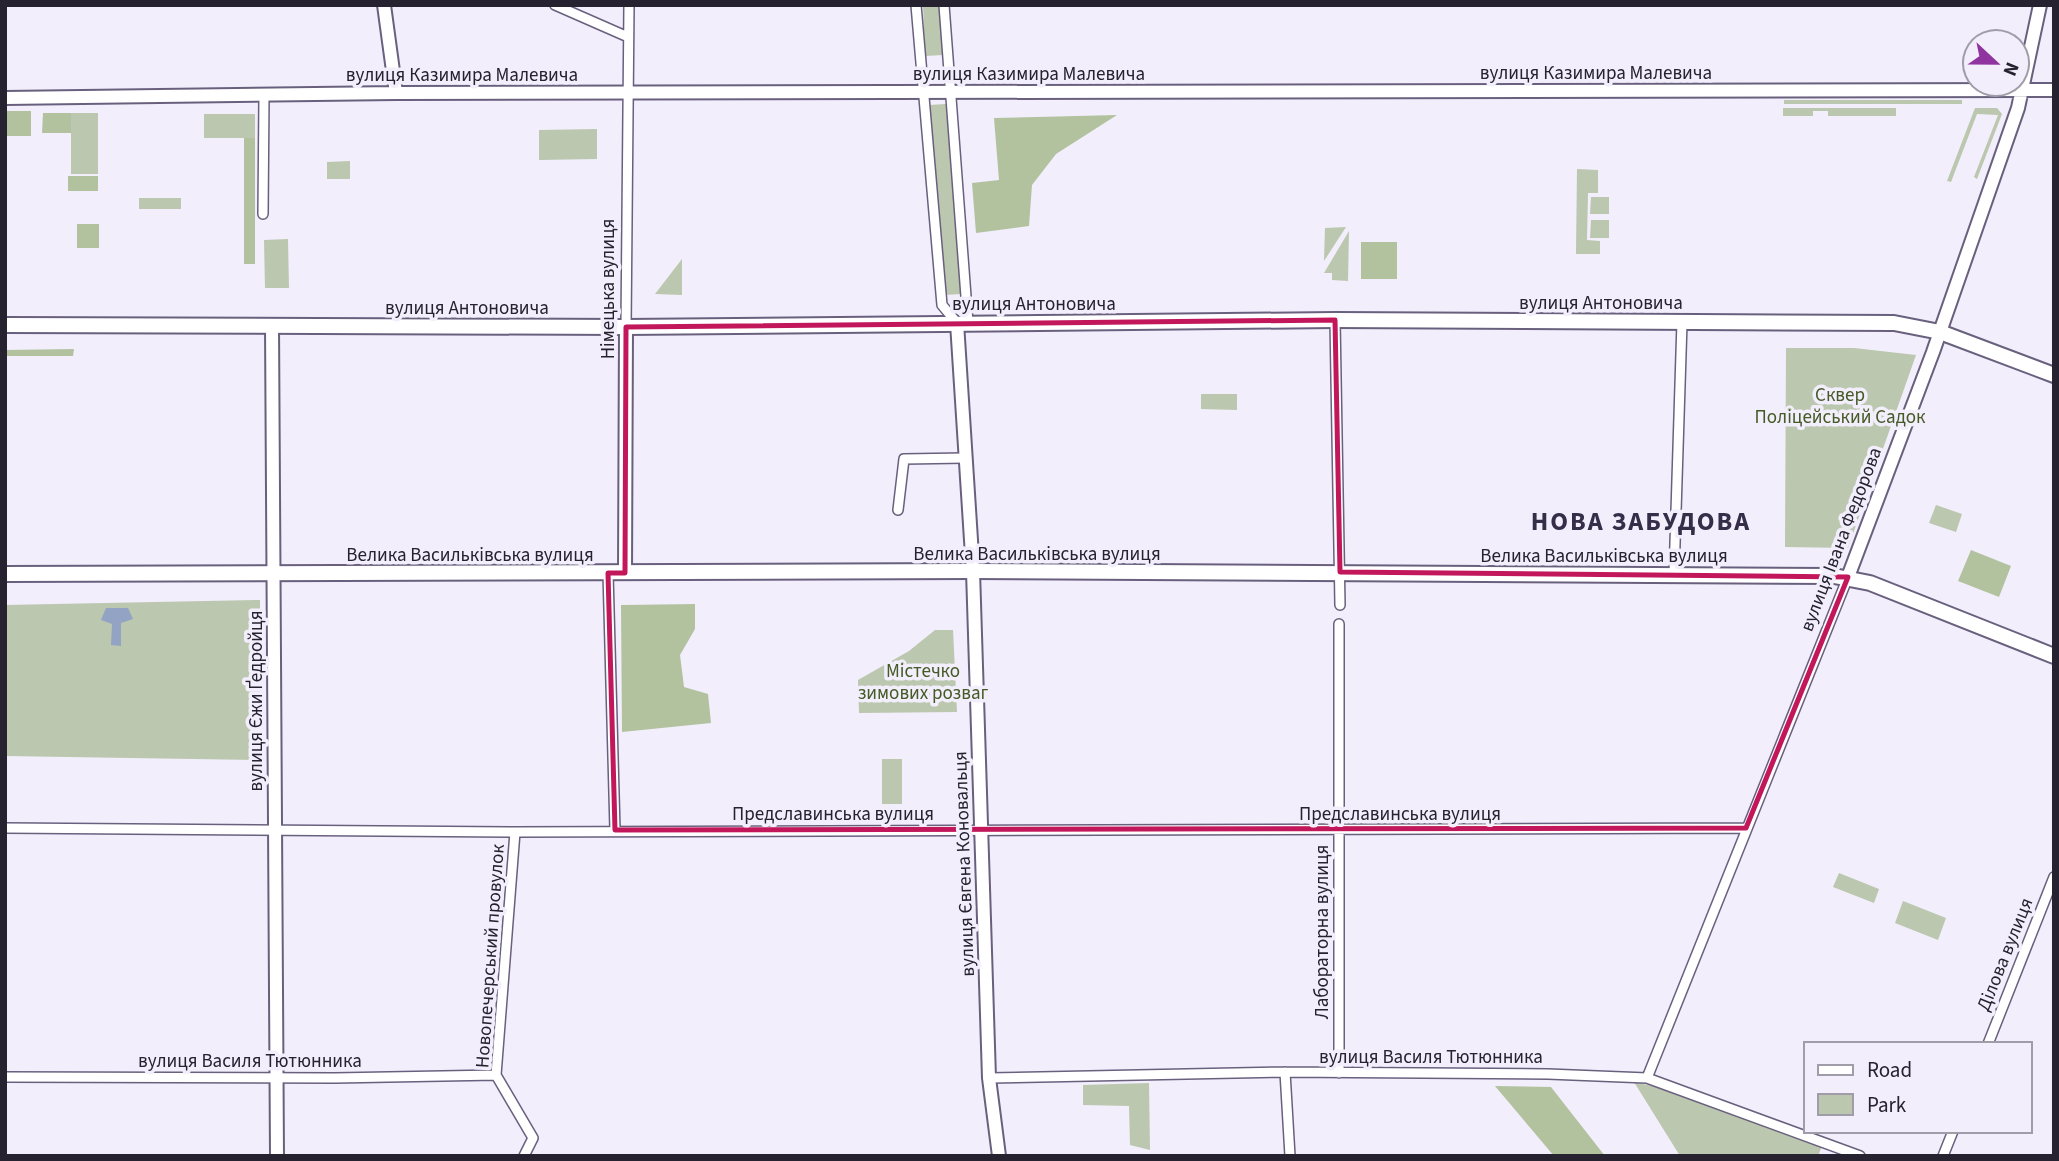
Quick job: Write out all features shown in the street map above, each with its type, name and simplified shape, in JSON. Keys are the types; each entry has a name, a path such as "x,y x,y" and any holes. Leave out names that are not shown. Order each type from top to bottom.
{"main road":[{"path":"384,5 396,93"},
{"name":"вулиця Івана Федорова","path":"2031,51 2040,5"},
{"name":"вулиця Казимира Малевича","path":"2031,91 2054,90"},
{"name":"вулиця Казимира Малевича","path":"5,98 396,93 1961,91"},
{"name":"вулиця Івана Федорова","path":"1848,577 1940,332 2021,98"},
{"name":"вулиця Антоновича","path":"5,325 626,327 1335,320 1894,323 1940,332 2054,375"},
{"name":"вулиця Євгена Коновальця","path":"963,323 965,458 973,571 989,1078 999,1156"},
{"name":"вулиця Єжи Ґедройця","path":"272,325 277,1156"},
{"name":"Німецька вулиця","path":"625,573 626,327"},
{"name":"Велика Васильківська вулиця","path":"5,574 973,571 1848,577 2054,656"}],"street":[{"path":"555,5 628,37"},
{"name":"Німецька вулиця","path":"626,327 629,5"},
{"path":"916,5 921,92 942,305 963,323"},
{"path":"944,5 963,323"},
{"path":"263,214 264,95"},
{"path":"1335,320 1339,605"},
{"path":"1674,575 1682,322"},
{"path":"898,510 904,459 965,458"},
{"path":"608,573 615,830"},
{"name":"вулиця Івана Федорова","path":"1647,1078 1848,577"},
{"name":"Лабораторна вулиця","path":"1339,624 1339,1073"},
{"name":"Предславинська вулиця","path":"5,828 274,828 515,832 1746,828"},
{"name":"Новопечерський провулок","path":"515,832 495,1074 533,1138 524,1156"},
{"name":"Ділова вулиця","path":"1988,1042 2054,877"},
{"path":"1285,1072 1290,1156"},
{"name":"вулиця Василя Тютюнника","path":"989,1078 1285,1072 1647,1078 1860,1156"},
{"name":"вулиця Василя Тютюнника","path":"5,1077 277,1078 495,1074"},
{"path":"1943,1156 1952,1133"}],"highlighted area":[{"path":"1335,320 1340,572 1848,577 1746,828 615,830 608,573 625,573 626,327"}],"green space":[{"path":"923,5 941,5 943,55 925,56"},
{"path":"1784,100 1962,100 1962,104 1784,104"},
{"path":"946,104 961,294 944,295 929,105"},
{"path":"1783,108 1896,108 1896,116 1828,116 1828,111 1813,111 1813,116 1783,116"},
{"path":"1975,108 1997,108 2002,114 1977,179 1974,177 1998,115 1977,114 1951,182 1947,181"},
{"path":"5,111 31,111 31,136 5,136"},
{"path":"43,113 71,113 71,133 42,133"},
{"path":"71,113 98,113 98,174 71,174"},
{"path":"204,114 255,114 255,138 204,138"},
{"path":"1117,115 1056,154 1032,185 1029,226 976,233 972,183 999,180 994,118"},
{"path":"597,129 597,159 539,160 539,130"},
{"path":"244,138 255,138 255,264 244,264"},
{"path":"350,161 350,179 327,179 327,162"},
{"path":"1577,169 1598,170 1598,193 1588,193 1587,240 1600,241 1600,254 1576,254"},
{"path":"68,176 98,176 98,191 68,191"},
{"path":"1591,197 1609,197 1609,214 1590,214"},
{"path":"139,198 181,198 181,209 139,209"},
{"path":"1591,220 1609,220 1609,238 1590,238"},
{"path":"77,224 99,224 99,248 77,248"},
{"path":"1346,227 1324,261 1325,228"},
{"path":"1349,231 1348,281 1332,280 1332,273 1324,273"},
{"path":"288,239 289,288 265,288 264,240"},
{"path":"1361,242 1397,242 1397,279 1361,279"},
{"path":"682,259 682,295 655,294"},
{"name":"Сквер Поліцейський Садок","path":"1786,348 1854,348 1916,355 1848,548 1785,547"},
{"path":"74,349 73,356 5,356 5,350"},
{"path":"1201,394 1237,394 1237,410 1201,409"},
{"path":"1936,505 1962,514 1956,532 1929,523"},
{"path":"1971,550 2011,566 1999,597 1958,581"},
{"path":"260,600 260,760 5,756 5,605"},
{"path":"695,604 695,629 680,655 684,687 708,694 711,723 622,732 621,605"},
{"name":"Містечко зимових розваг","path":"935,630 953,630 957,712 859,713 858,680 909,651"},
{"path":"882,759 902,759 902,804 882,804"},
{"path":"1839,873 1879,889 1874,903 1833,887"},
{"path":"1903,901 1946,918 1938,940 1895,923"},
{"path":"1634,1082 1684,1093 1822,1146 1818,1156 1680,1156"},
{"path":"1149,1083 1150,1150 1130,1145 1129,1106 1083,1105 1083,1085"},
{"path":"1495,1086 1551,1087 1605,1156 1554,1156"}],"water":[{"path":"106,608 128,608 133,619 121,623 121,646 111,645 112,624 101,620"}],"district":[{"name":"НОВА ЗАБУДОВА","path":"1641,521"}]}
